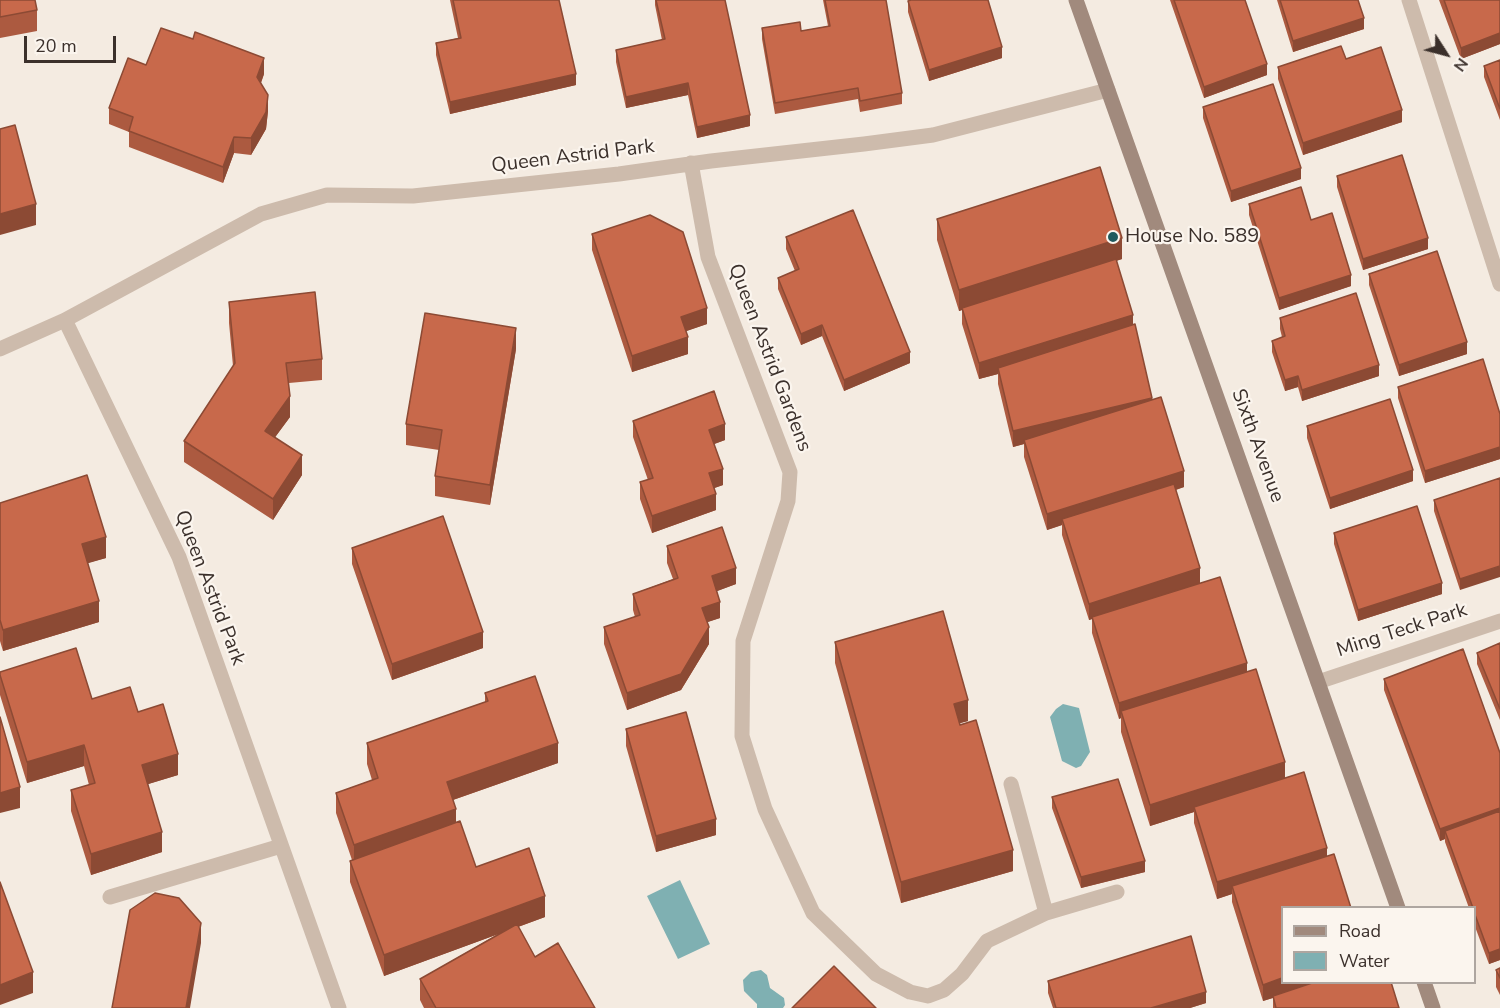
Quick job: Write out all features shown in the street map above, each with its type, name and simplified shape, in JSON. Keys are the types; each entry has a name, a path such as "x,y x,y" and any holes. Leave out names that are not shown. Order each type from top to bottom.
{"main road":[{"name":"Sixth Avenue","path":"1076,0 1397,906"},
{"path":"1425,984 1433,1008"}],"street":[{"path":"1410,0 1500,284"},
{"name":"Queen Astrid Park","path":"0,349 65,320 261,214 327,195 412,196 619,174 691,163 933,135 1108,90"},
{"name":"Queen Astrid Gardens","path":"691,163 708,257 790,472 788,501 743,641 742,736 765,809 813,913 876,974 910,992 928,996 944,990 962,974 987,941 1046,913"},
{"name":"Queen Astrid Park","path":"65,320 179,557 339,1008"},
{"name":"Ming Teck Park","path":"1318,682 1500,621"},
{"path":"1011,784 1046,913 1117,892"},
{"path":"110,897 281,846"}],"water":[{"path":"1063,704 1079,708 1090,752 1081,766 1076,768 1062,761 1050,717"},
{"path":"680,880 710,944 678,959 647,896"},
{"path":"761,970 767,975 770,988 784,998 783,1008 757,1008 757,1004 744,991 743,980 751,972"}],"building":[{"path":"0,0 35,0 37,10 0,17"},
{"path":"453,0 559,0 576,74 450,102 436,43 461,38"},
{"path":"656,0 725,0 750,115 697,127 688,83 626,97 616,50 665,39"},
{"path":"825,0 886,0 902,93 860,101 858,88 775,103 762,28 800,22 801,31 830,26"},
{"path":"988,0 1002,47 929,70 908,1"},
{"path":"1174,0 1245,0 1267,64 1204,87"},
{"path":"1280,0 1358,0 1364,18 1293,41"},
{"path":"1444,0 1500,0 1500,33 1461,48"},
{"path":"161,28 193,39 195,32 264,58 257,77 268,95 266,112 251,138 234,137 223,167 129,131 133,117 109,108 128,58 146,65"},
{"path":"1341,46 1346,59 1381,47 1402,110 1303,143 1278,67"},
{"path":"1500,60 1500,109 1484,66"},
{"path":"1273,84 1301,168 1231,191 1203,107"},
{"path":"15,125 36,204 0,214 0,129"},
{"path":"1402,155 1428,238 1363,259 1337,176"},
{"path":"1100,167 1122,238 959,290 937,219"},
{"path":"1301,187 1311,220 1332,213 1351,275 1279,298 1249,204"},
{"path":"853,210 910,352 844,380 822,325 801,334 778,278 799,269 786,237"},
{"path":"650,215 683,232 707,308 681,317 688,337 632,356 592,234"},
{"path":"1437,251 1467,342 1399,365 1369,274"},
{"path":"1116,259 1133,315 979,363 962,308"},
{"path":"315,292 322,359 286,363 290,396 265,431 302,455 273,499 184,441 235,363 229,302"},
{"path":"1356,293 1379,365 1302,390 1298,376 1285,380 1272,341 1285,336 1280,318"},
{"path":"425,313 516,328 490,485 435,476 442,430 406,424"},
{"path":"1135,324 1152,398 1013,431 998,368"},
{"path":"1483,359 1500,414 1500,447 1425,471 1398,387"},
{"path":"714,391 725,424 709,430 723,469 709,473 716,494 652,516 640,482 653,478 633,421"},
{"path":"1161,397 1184,471 1047,514 1024,440"},
{"path":"1390,399 1413,470 1330,498 1307,426"},
{"path":"87,475 106,537 82,544 99,601 3,630 0,620 0,503"},
{"path":"1500,478 1500,566 1460,579 1434,500"},
{"path":"1174,484 1200,568 1089,604 1062,519"},
{"path":"1417,506 1442,583 1358,610 1334,533"},
{"path":"443,516 483,632 392,664 352,548"},
{"path":"722,527 736,568 712,576 720,602 702,608 709,627 681,674 627,693 604,627 640,615 633,594 678,578 667,546"},
{"path":"1220,577 1247,663 1119,703 1092,617"},
{"path":"943,611 968,700 954,704 960,725 976,720 1013,850 901,882 835,642"},
{"path":"1500,643 1500,709 1477,653"},
{"path":"76,648 92,699 130,687 138,712 163,704 178,754 142,765 162,832 91,854 71,790 95,783 84,745 27,762 0,675 0,672"},
{"path":"1463,649 1500,753 1500,808 1440,829 1384,679"},
{"path":"1256,669 1285,762 1150,805 1121,711"},
{"path":"535,676 558,743 447,782 456,809 354,845 336,793 378,778 367,743 488,701 485,693"},
{"path":"686,712 716,819 656,836 626,729"},
{"path":"0,717 20,787 0,793"},
{"path":"1304,772 1327,848 1217,882 1194,807"},
{"path":"1118,779 1145,861 1081,877 1052,797"},
{"path":"1500,811 1500,949 1489,953 1476,917 1476,906 1472,906 1445,831"},
{"path":"460,821 476,867 529,848 545,896 384,955 350,861"},
{"path":"1334,854 1350,906 1281,906 1281,978 1263,985 1232,886"},
{"path":"0,882 33,972 0,985"},
{"path":"155,893 179,898 201,923 186,1008 112,1008 130,910"},
{"path":"517,924 535,957 558,943 595,1008 436,1008 420,979"},
{"path":"1191,936 1206,992 1151,1008 1056,1008 1048,981"},
{"path":"834,966 876,1008 792,1008"},
{"path":"1309,984 1392,984 1399,1008 1276,1008 1273,996"}],"place":[{"name":"House No. 589","path":"1113,237"}]}
